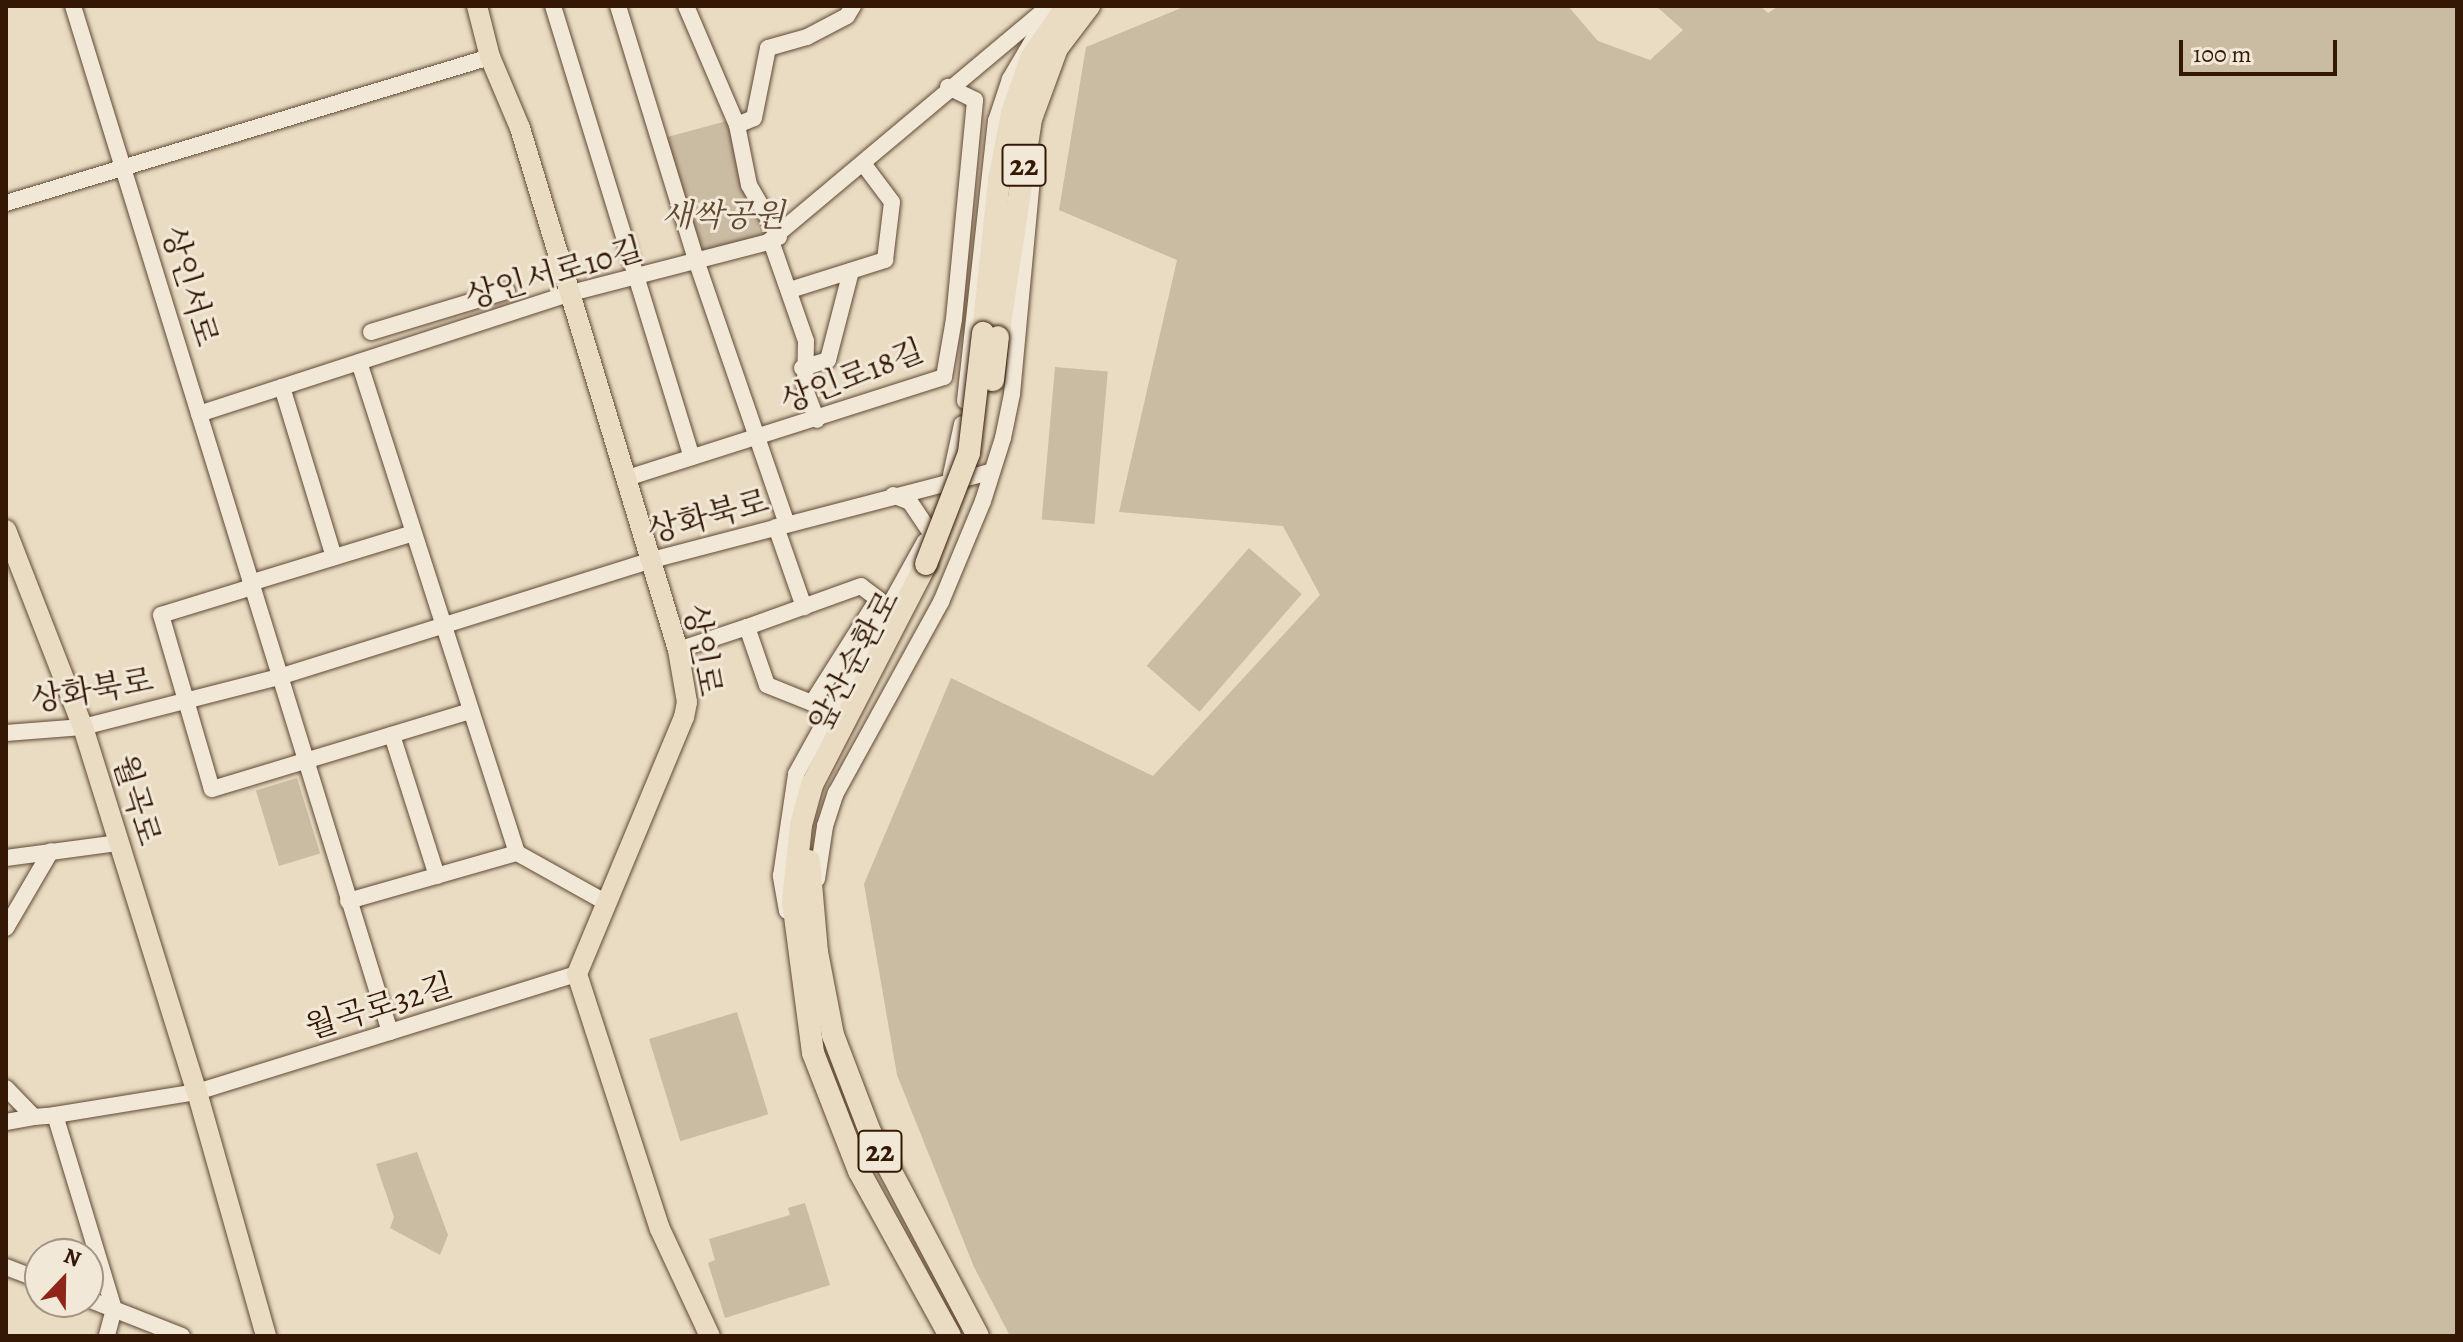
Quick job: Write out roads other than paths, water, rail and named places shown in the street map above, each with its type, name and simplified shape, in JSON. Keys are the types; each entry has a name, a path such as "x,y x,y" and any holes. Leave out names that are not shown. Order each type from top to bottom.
{"highway":[{"name":"앞산순환로","path":"950,1336 859,1171 813,1053 807,952 809,871 823,788 941,566 982,465 999,180 1012,113 1031,58 1067,6"},
{"name":"앞산순환로","path":"991,335 1031,119 1057,48 1089,6"},
{"name":"앞산순환로","path":"807,952 833,1035 870,1132 978,1336"}],"main road":[{"name":"상인로","path":"477,6 490,57 520,128 652,560 678,650 687,702 684,717 577,974"},
{"name":"월곡로","path":"6,530 83,727 197,1092 266,1336"},
{"path":"577,974 660,1229 710,1336"}],"street":[{"name":"상인서로","path":"73,6 125,165 390,1032"},
{"path":"553,6 692,457"},
{"path":"618,6 697,263 758,440 804,607"},
{"path":"686,6 737,125 749,185 775,239 806,341 802,368 817,420"},
{"path":"737,125 754,118 768,48 807,37 847,16 853,6"},
{"path":"807,952 781,876 796,774 927,536 950,479 965,403 996,121 1010,79 1051,6"},
{"name":"상인서로10길","path":"199,414 571,293 697,263 775,239 865,166 948,87 1051,6"},
{"path":"941,566 991,472 1010,405 1039,122 1054,75 1096,6"},
{"path":"6,203 490,57"},
{"name":"상인로18길","path":"627,478 758,440 944,377 953,331 975,100 948,87"},
{"path":"790,290 885,260 892,202 865,166"},
{"path":"802,368 828,360 851,271"},
{"path":"371,332 507,291"},
{"path":"359,362 517,853 607,903"},
{"path":"282,387 334,557"},
{"name":"상화북로","path":"6,733 83,727 279,677 652,560 950,479 991,472"},
{"path":"893,495 910,502 927,536 946,544 941,566"},
{"path":"251,585 414,533"},
{"name":"상화북로","path":"251,585 161,615 212,789 305,762"},
{"path":"678,650 861,586 878,599 812,703 767,685 747,627"},
{"path":"305,762 471,711"},
{"path":"392,735 437,876"},
{"path":"6,858 119,843"},
{"path":"6,928 51,851"},
{"path":"348,901 517,853"},
{"name":"월곡로32길","path":"197,1092 577,974"},
{"path":"6,1088 34,1117"},
{"path":"6,1122 197,1092"},
{"path":"55,1115 114,1309 107,1336"},
{"path":"104,1305 182,1336"}],"park label":[{"name":"새싹공원","path":"723,215"}]}
